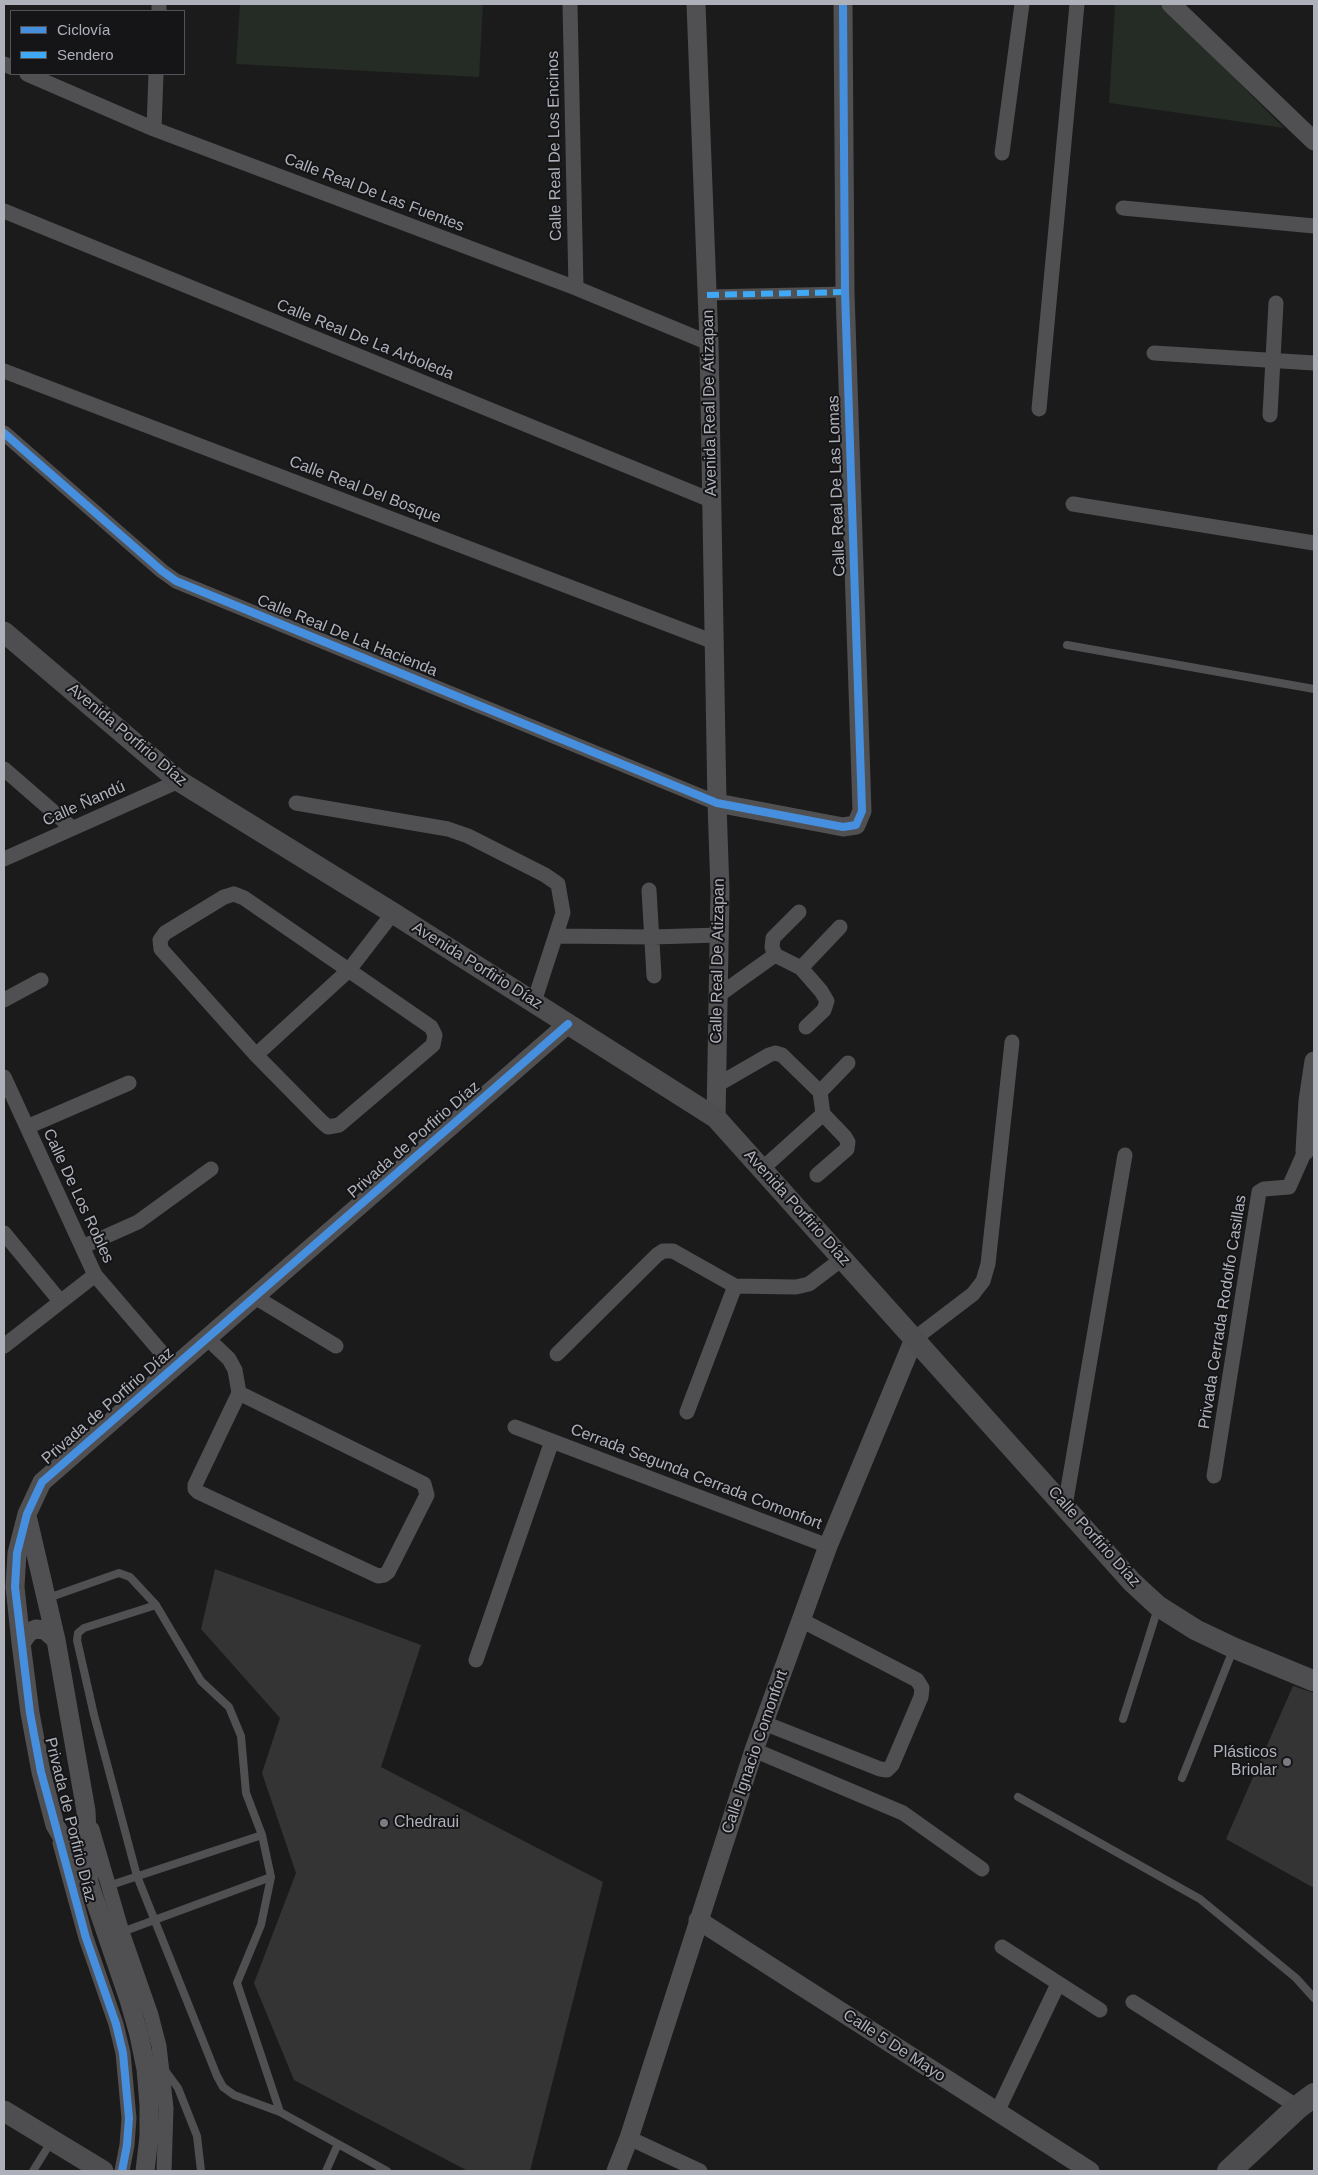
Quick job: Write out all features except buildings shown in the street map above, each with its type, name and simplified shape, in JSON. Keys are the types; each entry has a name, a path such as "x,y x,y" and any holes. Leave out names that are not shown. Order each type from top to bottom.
{"main road":[{"name":"Avenida Porfirio Díaz","path":"4,632 179,781 393,912 716,1118 914,1339"},
{"name":"Calle Porfirio Díaz","path":"914,1339 1066,1506 1132,1582 1158,1606 1196,1630 1314,1681"},
{"path":"1229,2171 1306,2101"},
{"path":"4,2111 102,2171"}],"street":[{"name":"Calle Real De Los Encinos","path":"570,4 576,288"},
{"name":"Avenida Real De Atizapan","path":"696,4 709,343 717,803"},
{"name":"Calle Real De Las Lomas","path":"717,803 843,827 856,825 862,811 844,292 843,4"},
{"path":"1002,153 1022,4"},
{"path":"1039,409 1077,4"},
{"path":"1171,4 1314,141"},
{"name":"Calle Real De Las Fuentes","path":"29,75 154,129 576,288 709,343"},
{"path":"154,129 156,75"},
{"path":"1124,208 1314,226"},
{"name":"Calle Real De La Arboleda","path":"4,211 713,501"},
{"path":"707,295 844,292"},
{"path":"1270,415 1276,303"},
{"path":"1154,353 1314,363"},
{"name":"Calle Real Del Bosque","path":"4,371 714,642"},
{"name":"Calle Real De La Hacienda","path":"4,433 162,571 176,581 717,803"},
{"path":"1073,504 1314,543"},
{"path":"4,769 72,828"},
{"name":"Calle Ñandú","path":"4,859 179,781"},
{"path":"296,803 448,830 476,840 558,884 563,913 534,1002"},
{"name":"Calle Real De Atizapan","path":"716,1118 720,935 717,803"},
{"path":"649,890 654,976"},
{"path":"234,894 244,898 349,970 431,1027 435,1035 433,1044 339,1125 328,1127 256,1055 161,949 160,940 165,933 224,897 234,894"},
{"path":"256,1055 349,970 393,912"},
{"path":"799,912 773,938 772,947 775,955 801,968 827,1001 824,1010 806,1027"},
{"path":"801,968 840,927"},
{"path":"557,936 652,937 720,935"},
{"path":"718,995 775,955"},
{"path":"4,1000 41,980"},
{"name":"Privada de Porfirio Díaz","path":"122,2171 127,2145 128,2094 123,2053 116,2024 86,1938 55,1825 41,1772 30,1713 15,1587 17,1553 27,1514 42,1482 568,1024"},
{"path":"914,1339 973,1294 983,1281 988,1264 1012,1042"},
{"path":"717,1085 769,1055 775,1053 782,1056 820,1092 824,1114 848,1142 846,1149 817,1175"},
{"path":"1310,1146 1314,1061"},
{"path":"820,1092 848,1063"},
{"name":"Calle De Los Robles","path":"4,1077 95,1275 174,1367"},
{"path":"26,1127 129,1083"},
{"path":"762,1169 824,1114"},
{"name":"Privada Cerrada Rodolfo Casillas","path":"1214,1476 1259,1192 1289,1187 1310,1146"},
{"path":"1066,1506 1125,1156"},
{"path":"82,1246 138,1222 211,1169"},
{"path":"4,1233 60,1301"},
{"path":"557,1354 656,1255 663,1251 673,1251 736,1286 796,1287 809,1284 842,1258"},
{"path":"4,1346 95,1275"},
{"path":"687,1412 736,1286"},
{"path":"255,1297 336,1346"},
{"path":"207,1338 230,1359 235,1370 239,1393 195,1485 198,1492 378,1576 384,1576 388,1572 427,1495 424,1484 239,1393"},
{"name":"Calle Ignacio Comonfort","path":"616,2171 629,2138 754,1750 828,1546 914,1339"},
{"name":"Cerrada Segunda Cerrada Comonfort","path":"515,1427 828,1546"},
{"name":"Cerrada Segunda Cerrada Comonfort","path":"476,1660 552,1441"},
{"name":"Privada de Porfirio Díaz","path":"27,1514 56,1640 86,1811 122,1932 151,2015 163,2068 166,2108 164,2171"},
{"path":"764,1723 880,1769 887,1770 892,1765 921,1697 922,1688 916,1680 801,1620"},
{"path":"21,1643 29,1632 36,1629 45,1630 56,1640"},
{"path":"754,1750 903,1813 982,1869"},
{"path":"86,1811 80,1851 129,2000 146,2069 149,2136 145,2171"},
{"path":"55,1825 80,1851"},
{"name":"Calle 5 De Mayo","path":"698,1920 1090,2171"},
{"path":"1002,1948 1100,2010"},
{"path":"997,2112 1058,1984"},
{"path":"1133,2002 1306,2101"},
{"path":"629,2138 700,2171"},
{"path":"127,2145 137,2158 143,2161 151,2160 165,2152"}],"lane":[{"path":"1067,645 1314,689"},
{"path":"46,1599 119,1573 130,1577 156,1606 201,1682 229,1707 235,1717 241,1736 246,1793 262,1835 271,1877 260,1925 237,1983 280,2112"},
{"path":"156,1606 84,1628 78,1633 77,1640 124,1833 137,1876 217,2076 223,2087 234,2095 280,2112 338,2144 373,2168 387,2171"},
{"path":"1123,1719 1158,1606"},
{"path":"1182,1778 1234,1648"},
{"path":"1018,1797 1200,1899 1296,1978 1314,1998"},
{"path":"108,1886 262,1835"},
{"path":"122,1932 271,1877"},
{"path":"163,2068 178,2088 197,2136 201,2171"},
{"path":"33,2171 52,2140"},
{"path":"326,2171 338,2144"}],"shaded area":[{"path":"240,4 483,4 479,77 236,64"},
{"path":"1115,4 1161,4 1284,128 1109,103"}],"marked path":[{"path":"707,295 845,292"}],"cycle path":[{"path":"4,433 162,571 176,581 717,803 843,827 856,825 862,811 845,292 843,4"},
{"path":"122,2171 127,2145 129,2118 123,2053 116,2024 86,1938 41,1772 30,1713 15,1587 17,1553 27,1514 42,1482 568,1024"}],"place":[{"name":"Plásticos Briolar","path":"1287,1762"},
{"name":"Chedraui","path":"384,1823"}]}
